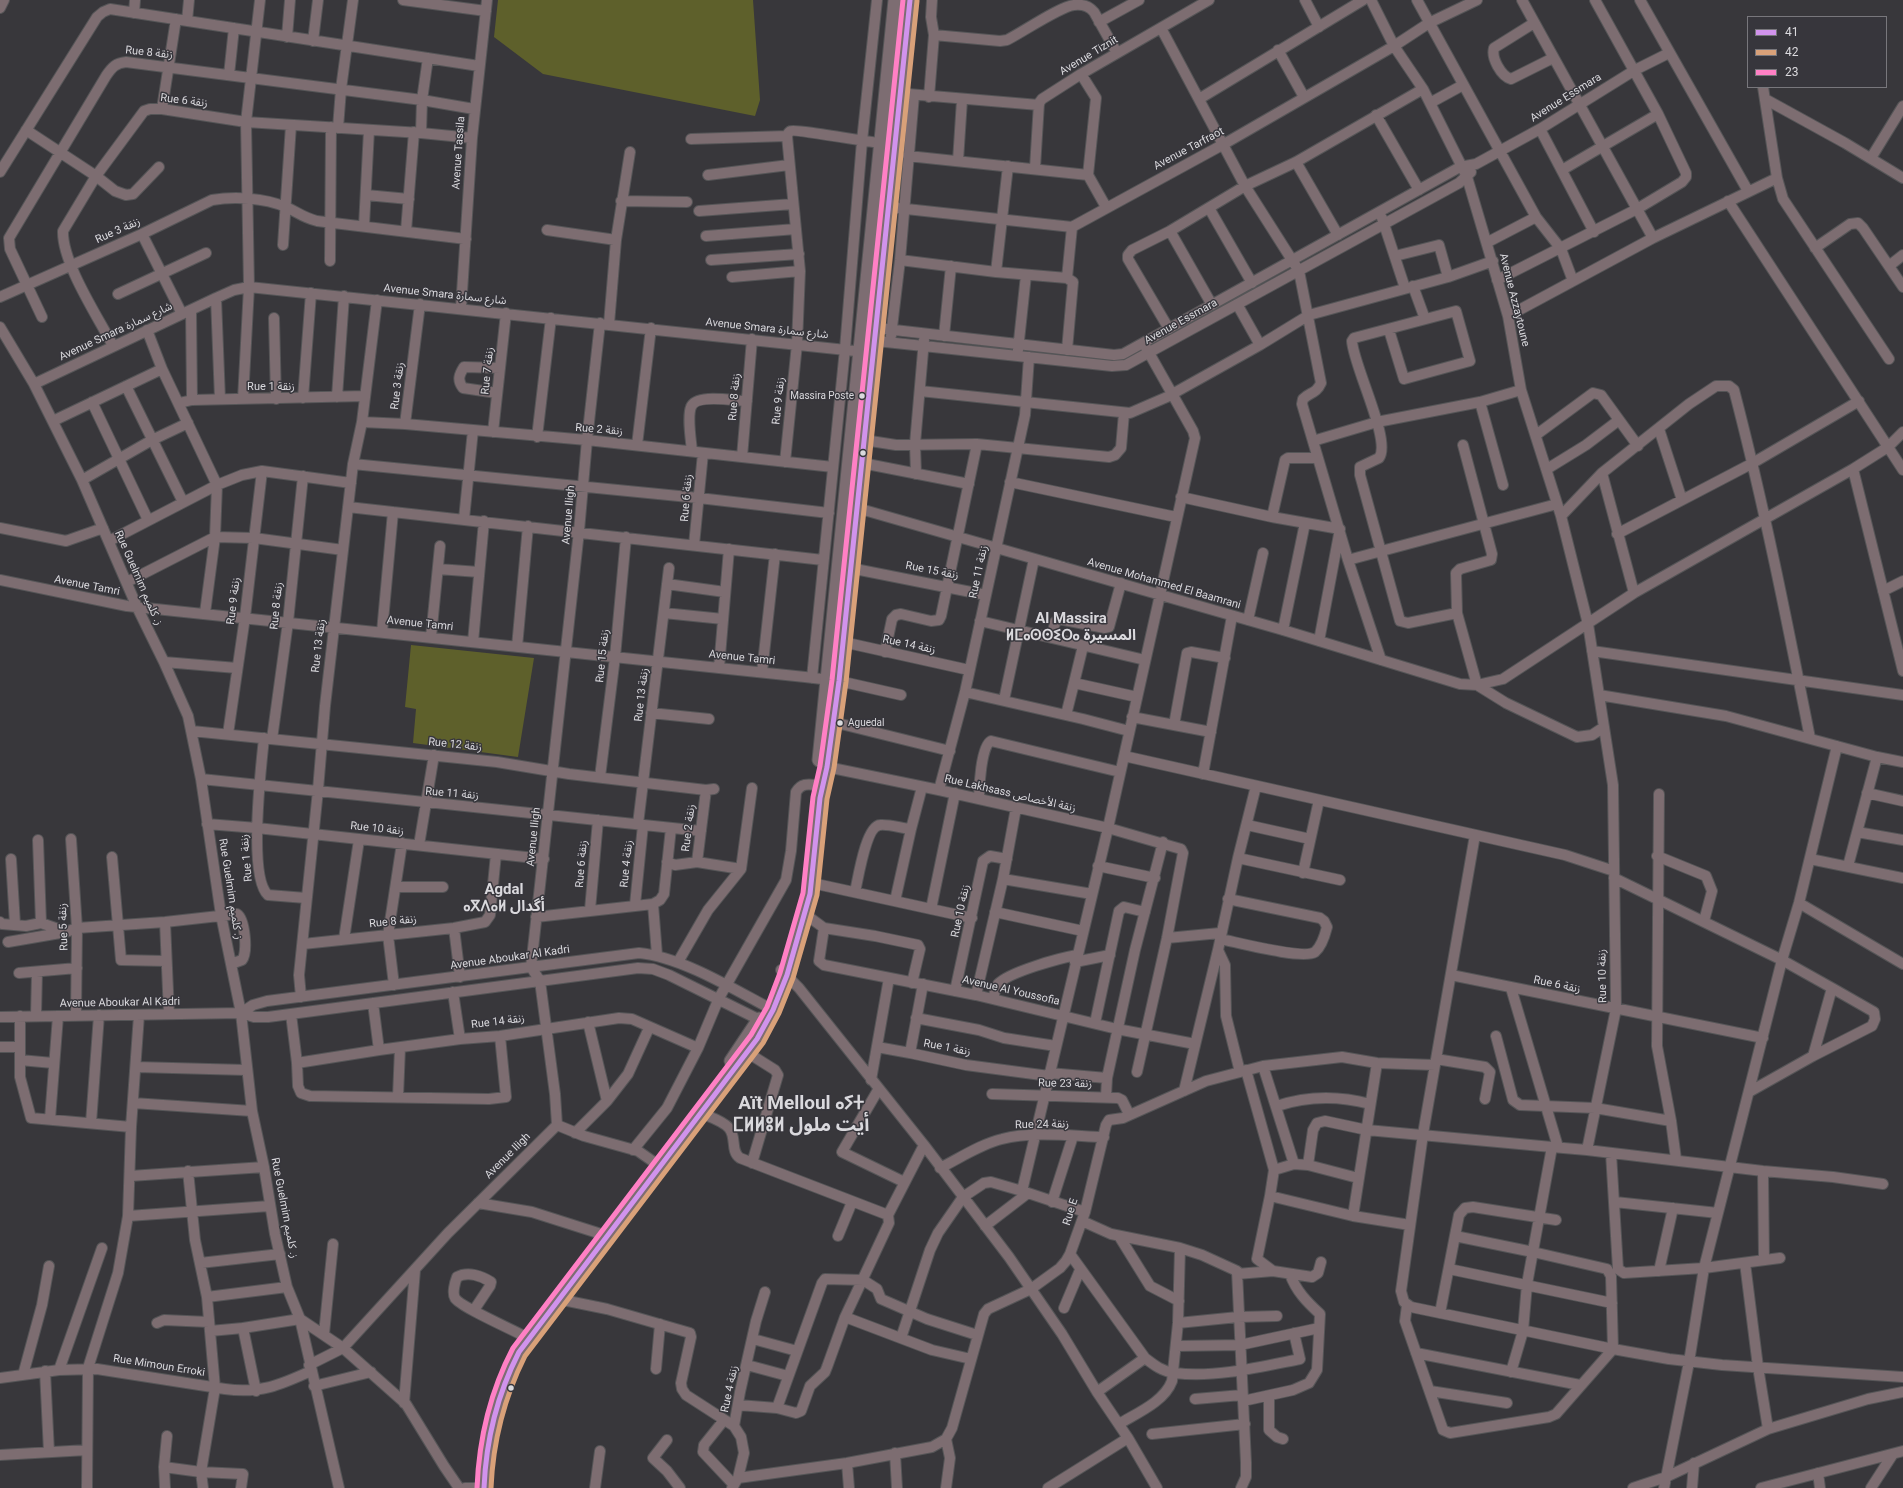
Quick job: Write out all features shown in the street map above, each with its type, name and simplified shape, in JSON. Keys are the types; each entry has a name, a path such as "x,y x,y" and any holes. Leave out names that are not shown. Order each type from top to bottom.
{"main road":[{"path":"850,506 862,463 880,143 895,0"},
{"path":"784,972 798,921 806,881 817,785 833,680 868,340 888,207 910,0"},
{"path":"476,1488 482,1430 490,1399 505,1362 522,1335 657,1164 762,1021 770,1008 784,972 805,914 812,883 820,798 827,767 833,722 833,680 843,642 850,568 848,523"},
{"path":"657,1164 701,1113 748,1053 762,1021"},
{"path":"484,1488 488,1441 502,1389 519,1352 602,1235"}],"street":[{"path":"0,8 4,0"},
{"path":"134,13 135,0"},
{"path":"187,21 189,0"},
{"path":"243,399 249,287 246,122 260,0"},
{"path":"287,36 290,0"},
{"path":"313,40 318,0"},
{"path":"330,261 334,128 353,0"},
{"path":"403,0 486,11"},
{"name":"Avenue Tassila","path":"461,308 474,109 487,0"},
{"path":"812,678 845,349 862,141 877,0"},
{"path":"929,97 934,35 931,17 932,0"},
{"path":"1099,22 1139,0"},
{"name":"Avenue Tiznit","path":"1039,105 1042,99 1081,74 1209,0"},
{"path":"1305,0 1319,27"},
{"path":"1199,99 1363,0"},
{"name":"Avenue Azzaytoune","path":"1371,0 1394,46 1423,89 1463,166 1467,177 1488,242 1497,280 1508,316 1522,390 1561,516 1588,624 1599,695"},
{"path":"1417,0 1501,150 1536,217 1562,249 1573,281"},
{"name":"Avenue Tarfraot","path":"1072,227 1106,207 1224,144 1394,46 1430,23 1477,0"},
{"path":"1522,0 1653,238"},
{"path":"1497,280 1562,249 1638,209 1682,182 1686,176 1658,114 1595,0"},
{"path":"1640,0 1748,191"},
{"path":"934,35 1000,41 1007,40 1066,3 1090,8 1117,53"},
{"path":"0,172 100,14 110,9 479,66"},
{"path":"162,109 176,19"},
{"path":"1534,23 1494,48 1493,56 1505,76 1509,78 1513,78 1553,58"},
{"path":"229,75 234,28"},
{"path":"1161,28 1245,186 1298,270 1321,384 1312,394 1303,399 1302,404 1348,560 1381,660"},
{"path":"1278,50 1304,97"},
{"name":"Avenue Essmara","path":"868,340 892,330 1119,355 1128,352 1338,234 1463,166 1476,164 1540,129 1635,70 1669,53"},
{"path":"406,231 428,58"},
{"name":"Rue 8 زنقة","path":"42,317 10,249 9,238 112,67 119,62 340,89 422,100 474,109"},
{"path":"1081,74 1096,98 1088,175 1106,207"},
{"path":"1430,103 1464,85"},
{"path":"1763,88 1780,190 1787,205 1889,359"},
{"path":"1169,329 1128,259 1128,255 1132,250 1170,231 1245,186 1296,162 1423,89"},
{"path":"900,93 962,100 1039,105 1035,168"},
{"path":"890,342 900,260 914,95"},
{"path":"1764,98 1871,158 1903,178"},
{"path":"958,161 962,100"},
{"path":"1871,158 1903,106"},
{"name":"Rue 6 زنقة","path":"113,346 70,265 63,240 63,232 96,176 139,116 150,109 162,109 246,122 472,138"},
{"path":"1562,170 1658,114"},
{"path":"1376,115 1419,190"},
{"path":"283,245 291,125"},
{"path":"1540,129 1594,232"},
{"path":"26,130 116,191 126,195 133,194 158,167"},
{"path":"364,226 369,130"},
{"path":"691,139 787,136 792,130 880,143"},
{"name":"Rue 9 زنقة","path":"785,462 797,344 800,271 787,136"},
{"name":"Avenue Iligh","path":"531,967 584,488 587,440 605,323 621,201 630,152"},
{"path":"908,156 1035,168 1088,175"},
{"path":"1296,162 1338,234"},
{"name":"Avenue Essmara","path":"868,340 1112,366 1132,362 1467,177 1476,164"},
{"path":"708,175 789,165"},
{"path":"996,272 1008,166"},
{"path":"1508,316 1653,238 1777,178"},
{"path":"366,195 409,200"},
{"name":"Rue 3 زنقة","path":"0,298 70,265 142,234 212,200 224,198 248,199 286,207 309,219 466,239"},
{"path":"621,201 687,202"},
{"path":"1728,201 1903,470"},
{"path":"699,211 793,204"},
{"path":"888,207 1072,227 1067,278"},
{"path":"1209,208 1252,283"},
{"path":"1380,212 1394,256 1426,319"},
{"path":"1488,242 1536,217"},
{"path":"1815,248 1850,224 1858,223 1863,228 1903,287"},
{"path":"706,236 796,229"},
{"path":"547,230 616,240"},
{"path":"1170,231 1212,306"},
{"path":"142,234 161,272 186,312 192,400"},
{"path":"1394,256 1439,245 1448,277"},
{"path":"118,294 161,272 206,253"},
{"path":"711,260 798,254"},
{"path":"1889,266 1903,255"},
{"path":"900,260 996,272 1067,278 1073,282 1067,350"},
{"path":"920,391 1124,413 1135,412 1172,394 1260,345 1308,315 1448,277 1493,261"},
{"path":"944,336 951,266"},
{"path":"732,278 800,271"},
{"path":"1017,356 1026,275"},
{"name":"Avenue Smara شارع سمارة","path":"34,384 216,298 234,290 249,287 845,349 868,340"},
{"path":"303,398 311,293"},
{"path":"337,397 344,296"},
{"path":"216,298 220,399"},
{"name":"Rue 13 زنقة","path":"301,997 299,975 334,627 353,464 362,422 377,300"},
{"name":"Rue 3 زنقة","path":"405,424 420,304"},
{"path":"1237,304 1260,345"},
{"path":"1390,330 1404,379 1470,361 1456,311 1390,330 1354,338 1352,342 1377,422 1382,450 1379,458 1362,464 1359,470 1382,550 1400,621 1408,623 1457,613"},
{"name":"Rue 7 زنقة","path":"493,432 506,313"},
{"path":"274,318 276,399"},
{"path":"537,437 552,318"},
{"name":"Rue Guelmim ز. كلميم","path":"0,327 34,384 82,480 110,541 137,607 185,706 192,731 201,779 221,915 241,1013 246,1070 252,1111 264,1167 275,1234 287,1287 300,1319 314,1386 339,1488"},
{"path":"637,445 651,328"},
{"path":"147,330 162,369 217,485 215,537 205,613"},
{"path":"916,474 915,444 925,334"},
{"name":"Rue 8 زنقة","path":"742,457 752,339"},
{"path":"985,1226 1025,1192 1035,1136 1062,1015 1108,828 1176,517 1195,438 1193,431 1144,344"},
{"name":"Rue 11 زنقة","path":"939,790 970,670 1018,448 1026,402 1029,357"},
{"path":"497,393 463,388 459,382 459,374 464,367 500,368"},
{"path":"52,421 162,369"},
{"path":"126,386 183,502"},
{"path":"1561,516 1602,473 1705,392 1716,386 1730,386 1734,390 1751,464 1766,518 1810,738"},
{"path":"1313,441 1377,422 1480,402 1522,390"},
{"path":"1536,435 1593,393 1601,395 1638,446"},
{"name":"Rue 1 زنقة","path":"179,403 192,400 365,396"},
{"path":"692,451 691,406 698,400 705,398 747,401"},
{"path":"1617,534 1751,464 1859,401"},
{"path":"92,402 120,457 148,520"},
{"path":"1480,402 1503,485"},
{"path":"864,440 896,444 977,444 1109,457 1116,456 1121,448 1124,413"},
{"path":"1547,469 1586,444 1619,420"},
{"name":"Rue 2 زنقة","path":"362,422 405,424 537,437 587,440 833,466"},
{"path":"82,480 120,457 188,423"},
{"path":"1659,429 1682,500"},
{"path":"464,519 473,430"},
{"path":"1477,685 1503,679 1634,593 1852,469 1888,446 1903,432"},
{"path":"885,652 894,616 901,614 931,621 939,620 948,586 977,444"},
{"path":"1463,445 1492,557 1491,560 1456,571 1457,613 1477,685 1506,702 1577,737 1592,735 1604,727"},
{"name":"Rue 6 زنقة","path":"694,545 703,453"},
{"path":"1272,518 1285,460 1292,458 1317,458"},
{"path":"862,463 969,484"},
{"path":"353,464 584,488 699,498 829,513"},
{"path":"1852,469 1883,591 1899,632 1903,671"},
{"path":"110,541 183,502 217,485 242,475 262,471 351,483"},
{"name":"Rue 9 زنقة","path":"228,734 245,618 262,471"},
{"path":"1602,473 1617,534 1634,593"},
{"name":"Rue 8 زنقة","path":"259,785 288,622 303,476"},
{"path":"1010,482 1176,517"},
{"path":"1181,497 1272,518 1340,529"},
{"path":"1348,560 1557,504"},
{"name":"Avenue Mohammed El Baamrani","path":"850,506 1283,630 1460,684 1477,685"},
{"path":"348,507 823,560"},
{"path":"382,632 393,512"},
{"path":"473,642 484,521"},
{"path":"1283,630 1305,523"},
{"path":"517,647 528,526"},
{"path":"0,528 66,541 103,528"},
{"path":"1319,641 1340,529"},
{"path":"127,582 215,537 254,538 343,550"},
{"name":"Rue 15 زنقة","path":"600,778 615,657 626,537"},
{"path":"431,637 440,546"},
{"path":"719,668 729,549"},
{"path":"1248,620 1263,553"},
{"path":"762,672 775,554"},
{"path":"1004,700 1034,559"},
{"name":"Rue 13 زنقة","path":"641,824 651,712 669,568"},
{"name":"Rue 15 زنقة","path":"850,568 948,586 986,595"},
{"path":"438,569 479,572"},
{"name":"Avenue Tamri","path":"0,580 137,607 833,680"},
{"path":"1883,591 1903,581"},
{"path":"1052,638 1055,622 1059,619 1105,628 1109,627 1121,583"},
{"path":"667,584 725,592"},
{"path":"664,613 723,619"},
{"path":"1203,774 1232,616"},
{"path":"980,621 1145,660"},
{"name":"Rue 14 زنقة","path":"843,642 970,670"},
{"path":"1066,715 1083,646"},
{"path":"1592,651 1903,695"},
{"path":"1174,725 1188,653 1191,652 1225,658"},
{"path":"164,662 237,668"},
{"path":"833,680 902,694"},
{"path":"1074,683 1137,697"},
{"path":"964,692 1004,700 1129,731"},
{"path":"1599,695 1726,716 1877,757 1903,762"},
{"name":"Rue 10 زنقة","path":"1587,1150 1616,1009 1614,785 1599,695"},
{"path":"651,712 709,719"},
{"path":"1132,717 1211,732"},
{"path":"833,722 950,751"},
{"name":"Rue 12 زنقة","path":"192,731 434,755 552,770 600,778 710,789"},
{"path":"979,799 985,747 990,741 1120,772"},
{"path":"1664,1488 1689,1362 1704,1268 1782,960 1799,903 1837,746"},
{"path":"420,845 434,755"},
{"path":"1124,756 1565,855 1614,875 1657,900 1704,921 1782,960 1874,1012 1875,1019 1872,1026 1813,1056 1749,1092"},
{"path":"1848,866 1877,757"},
{"name":"Rue Lakhsass زنقة الأخصاص","path":"827,767 955,793 1108,828 1178,847 1183,853 1167,938"},
{"name":"Rue 11 زنقة","path":"201,779 701,831"},
{"path":"633,1150 667,1108 698,1048 719,998 786,880 791,851 796,792 801,786 807,784 817,785"},
{"name":"Rue 1 زنقة","path":"259,785 257,828 261,885 268,895 306,898"},
{"path":"1184,1091 1218,950 1228,899 1256,786"},
{"path":"895,901 922,787"},
{"path":"678,962 708,910 741,869 752,788"},
{"name":"Rue 2 زنقة","path":"667,862 675,865 697,862 701,831 710,789"},
{"path":"931,909 955,793"},
{"path":"1867,793 1903,801"},
{"path":"1659,794 1657,856 1658,1018 1656,1046 1671,1121 1676,1159"},
{"path":"1303,873 1319,800"},
{"path":"976,995 1003,879 1016,808"},
{"name":"Rue 6 زنقة","path":"590,910 598,820"},
{"name":"Rue 10 زنقة","path":"207,824 402,843 544,859"},
{"name":"Rue 4 زنقة","path":"635,906 641,824"},
{"path":"855,892 868,838 873,828 880,825 911,830"},
{"path":"1247,825 1310,839"},
{"path":"536,917 653,904 660,900 664,894 671,828"},
{"path":"1857,832 1903,840"},
{"path":"1475,834 1423,1134 1400,1291 1402,1299 1407,1305 1440,1313 1613,1349 1689,1362 1903,1377"},
{"name":"Rue 5 زنقة","path":"71,839 76,928 76,1015"},
{"path":"38,840 41,923"},
{"path":"344,939 359,840"},
{"path":"1106,1097 1107,1078 1117,1029 1144,912 1155,878 1163,842"},
{"path":"394,985 388,935 397,887 402,843"},
{"name":"Rue 8 زنقة","path":"303,944 454,928 485,922 490,915 496,854"},
{"name":"Rue 10 زنقة","path":"955,991 984,859 990,856 1007,859"},
{"path":"1657,856 1706,876 1712,891 1704,921"},
{"path":"112,858 121,960 166,961"},
{"path":"1238,858 1340,880"},
{"path":"11,859 15,924"},
{"path":"1810,859 1903,878"},
{"path":"697,862 741,869"},
{"path":"1098,866 1155,878"},
{"path":"1003,879 1092,894"},
{"path":"812,883 972,918"},
{"path":"397,887 443,887"},
{"path":"1137,1072 1167,938 1220,936 1293,954 1309,954 1320,946 1327,927 1324,921 1320,918 1228,899"},
{"path":"1799,903 1903,964"},
{"path":"653,904 657,955"},
{"path":"1095,1023 1119,911 1124,907 1144,912"},
{"path":"995,912 1083,931"},
{"path":"805,914 824,928 875,936 918,945 920,949 912,983"},
{"path":"8,942 66,932 76,928 117,924 165,922 221,915 239,915 244,927 244,958 231,964"},
{"path":"0,922 2,924 26,926 41,923 66,932"},
{"path":"165,922 169,1014"},
{"path":"454,928 460,977"},
{"name":"Avenue Al Youssofia","path":"824,928 819,961 821,964 976,995 1117,1029 1195,1044"},
{"path":"1218,950 1225,964 1226,1016 1274,1170 1257,1259 1273,1271"},
{"name":"Avenue Aboukar Al Kadri","path":"241,1013 260,1003 639,953 657,955 678,962 727,985 770,1008"},
{"path":"994,999 996,987 1003,980 1056,959 1076,959 1110,954"},
{"path":"531,967 540,981 545,1028 555,1094 557,1124 575,1133 614,1146 633,1150 657,1164"},
{"path":"19,973 77,968"},
{"name":"Avenue Aboukar Al Kadri","path":"0,1017 241,1013 261,1017 645,968 669,975 719,998 762,1021"},
{"path":"36,1016 37,972"},
{"path":"784,972 924,1145 1031,1289 1062,1334 1097,1392 1128,1438 1157,1488"},
{"name":"Rue 6 زنقة","path":"1451,975 1763,1038"},
{"path":"871,1080 889,978"},
{"name":"Rue 1 زنقة","path":"923,984 910,1053 966,1065 1049,1075 1107,1078"},
{"path":"1511,988 1545,1105 1555,1147 1527,1284 1523,1331 1511,1372"},
{"path":"1813,1056 1832,988"},
{"path":"453,992 460,1039"},
{"path":"373,1003 380,1050"},
{"path":"291,1014 297,1063 298,1086 301,1093 310,1096 489,1099 506,1097 500,1036"},
{"path":"91,1123 99,1015"},
{"path":"87,1488 86,1450 88,1368 118,1273 128,1216 131,1127 134,1103 139,1015"},
{"path":"20,1016 20,1077 31,1118 131,1127"},
{"path":"50,1119 53,1063 58,1016"},
{"name":"Rue 14 زنقة","path":"297,1063 460,1039 500,1036 545,1028 625,1018 632,1019 649,1028 698,1048"},
{"path":"916,1018 980,1030 1004,1038 1056,1046"},
{"path":"588,1022 607,1101"},
{"path":"575,1133 607,1101 628,1074 649,1028"},
{"path":"1496,1036 1513,1100 1520,1105 1596,1108 1671,1121"},
{"path":"0,1047 19,1047"},
{"path":"877,1047 910,1053"},
{"path":"398,1097 400,1048"},
{"path":"748,1053 777,1072 778,1075 752,1162"},
{"path":"1129,1114 1206,1081 1243,1071 1263,1066 1342,1057 1377,1063 1436,1062 1485,1067 1490,1072 1485,1099"},
{"path":"20,1060 53,1063"},
{"path":"1353,1216 1377,1063"},
{"path":"1263,1066 1277,1106 1294,1164"},
{"path":"136,1067 246,1070"},
{"path":"878,1090 842,1152 904,1182"},
{"name":"Rue 23 زنقة","path":"992,1094 1106,1097 1122,1100 1129,1114"},
{"path":"1277,1106 1288,1103 1329,1099 1349,1099 1370,1104"},
{"path":"134,1103 252,1111"},
{"path":"701,1113 728,1127 732,1132 736,1155 888,1215"},
{"name":"Rue E","path":"946,1439 952,1428 982,1319 988,1309 1031,1289 1060,1268 1070,1254 1083,1216 1106,1125 1111,1119 1123,1118 1129,1114"},
{"path":"1308,1165 1313,1130 1317,1123 1321,1121 1366,1130 1423,1134 1676,1159 1763,1171 1833,1177 1883,1184"},
{"name":"Avenue Iligh","path":"310,1368 343,1348 478,1203 557,1124"},
{"name":"Rue 24 زنقة","path":"940,1168 1000,1139 1035,1136 1104,1137"},
{"path":"1052,1202 1073,1136"},
{"path":"738,1405 777,1408 796,1413 801,1411 810,1386 825,1372 845,1317 889,1223 888,1215 924,1145"},
{"path":"1611,1153 1618,1269 1624,1273 1704,1268 1780,1258"},
{"path":"1274,1170 1294,1164 1308,1165 1358,1178"},
{"path":"130,1176 264,1167"},
{"path":"188,1171 200,1263 207,1297 215,1388 201,1472 203,1488"},
{"path":"1763,1171 1764,1260"},
{"path":"901,1338 909,1310 938,1233 963,1197 984,1183 991,1182 1052,1202 1083,1216 1119,1236 1180,1248 1208,1258 1219,1265 1232,1268 1237,1274 1243,1398 1246,1477 1241,1488"},
{"path":"1270,1196 1353,1216 1410,1225"},
{"path":"838,1236 852,1202"},
{"path":"1615,1202 1718,1213"},
{"path":"478,1203 532,1212 602,1235"},
{"path":"128,1216 270,1206"},
{"path":"1440,1313 1459,1215 1465,1208 1473,1207 1556,1220"},
{"path":"1659,1271 1673,1208"},
{"path":"1119,1236 1150,1286 1179,1301"},
{"path":"1407,1305 1405,1321 1443,1430 1450,1433 1549,1417 1562,1409 1580,1385 1613,1349 1611,1276 1607,1269 1455,1236"},
{"path":"324,1334 333,1244"},
{"path":"59,1370 102,1248"},
{"path":"1119,1424 1170,1388 1174,1374 1178,1323 1180,1248"},
{"path":"200,1263 280,1254"},
{"path":"1070,1254 1080,1270 1146,1358 1155,1366 1174,1374 1241,1371 1318,1356"},
{"path":"1237,1274 1273,1271 1312,1277 1318,1274 1321,1262"},
{"path":"1745,1263 1758,1367 1768,1429"},
{"path":"23,1374 42,1305 49,1266"},
{"path":"1449,1269 1527,1284 1612,1303"},
{"path":"404,1403 415,1270"},
{"path":"1064,1308 1080,1270"},
{"path":"1195,1399 1269,1396 1293,1390 1309,1383 1317,1370 1320,1314 1304,1299 1294,1285 1290,1274"},
{"path":"777,1408 824,1280 863,1280 877,1289 881,1299 927,1319 977,1335"},
{"path":"207,1297 287,1287"},
{"name":"Rue 4 زنقة","path":"735,1484 744,1453 741,1437 734,1426 756,1321 765,1292"},
{"path":"558,1299 607,1309 660,1324 691,1335 681,1383 682,1389 686,1395 734,1426"},
{"path":"474,1310 522,1335"},
{"path":"1178,1323 1238,1317 1277,1316"},
{"path":"845,1317 942,1353 971,1359"},
{"path":"156,1323 164,1320 210,1327 243,1328 300,1319 343,1348 404,1403 413,1413 444,1466 459,1488"},
{"path":"656,1369 660,1324"},
{"path":"243,1328 256,1391"},
{"path":"1176,1346 1240,1345 1319,1328"},
{"path":"1294,1333 1300,1359"},
{"path":"753,1339 797,1351"},
{"path":"1416,1353 1580,1385"},
{"path":"1097,1392 1146,1358"},
{"path":"747,1365 788,1376"},
{"name":"Rue Mimoun Erroki","path":"0,1378 23,1374 88,1368 126,1372 235,1391 256,1391 276,1386 310,1368"},
{"path":"46,1372 49,1452"},
{"path":"314,1386 371,1372"},
{"path":"1430,1391 1507,1403"},
{"path":"1633,1488 1666,1477 1768,1429 1868,1399 1903,1392"},
{"path":"1269,1396 1269,1430 1277,1437 1283,1439"},
{"path":"724,1420 704,1445 703,1452 735,1484 932,1447 946,1439 950,1458 946,1488"},
{"path":"1152,1434 1244,1424"},
{"path":"165,1488 164,1467 167,1436"},
{"path":"1048,1488 1128,1438"},
{"path":"667,1440 654,1454 653,1458 667,1471 680,1488"},
{"path":"0,1455 86,1450"},
{"path":"596,1488 600,1451"},
{"path":"1761,1488 1903,1451"},
{"path":"895,1453 897,1488"},
{"path":"1871,1488 1893,1454"},
{"path":"847,1463 849,1488"},
{"path":"1692,1488 1694,1464"},
{"path":"164,1467 201,1472 243,1474 241,1488"},
{"path":"1818,1473 1820,1488"},
{"path":"465,1488 476,1488"}],"green space":[{"path":"498,0 753,0 760,100 755,116 543,74 494,37"},
{"path":"411,645 534,658 518,757 413,743 416,709 405,707"}],"transit line":[{"name":"23","path":"477,1488 480,1451 487,1416 498,1381 513,1348 751,1035 767,1007 780,973 803,893 813,797 820,766 832,680 903,0"},
{"name":"41","path":"484,1488 487,1452 494,1418 511,1368 519,1352 757,1039 773,1010 787,975 810,894 820,798 827,767 839,681 910,0"},
{"name":"42","path":"491,1488 494,1453 501,1420 511,1388 525,1356 763,1043 779,1013 793,978 817,895 827,799 834,768 846,682 917,1"}],"place":[{"name":"Massira Poste","path":"862,396"},
{"name":"Aguedal","path":"840,723"}],"district":[{"name":"Al Massira ⵍⵎⴰⵙⵙⵉⵔⴰ المسيرة","path":"1071,628"},
{"name":"Agdal ⴰⴳⴷⴰⵍ أگدال","path":"504,898"},
{"name":"Aït Melloul ⴰⵢⵜ ⵎⵍⵍⵓⵍ أيت ملول","path":"801,1115"}]}
